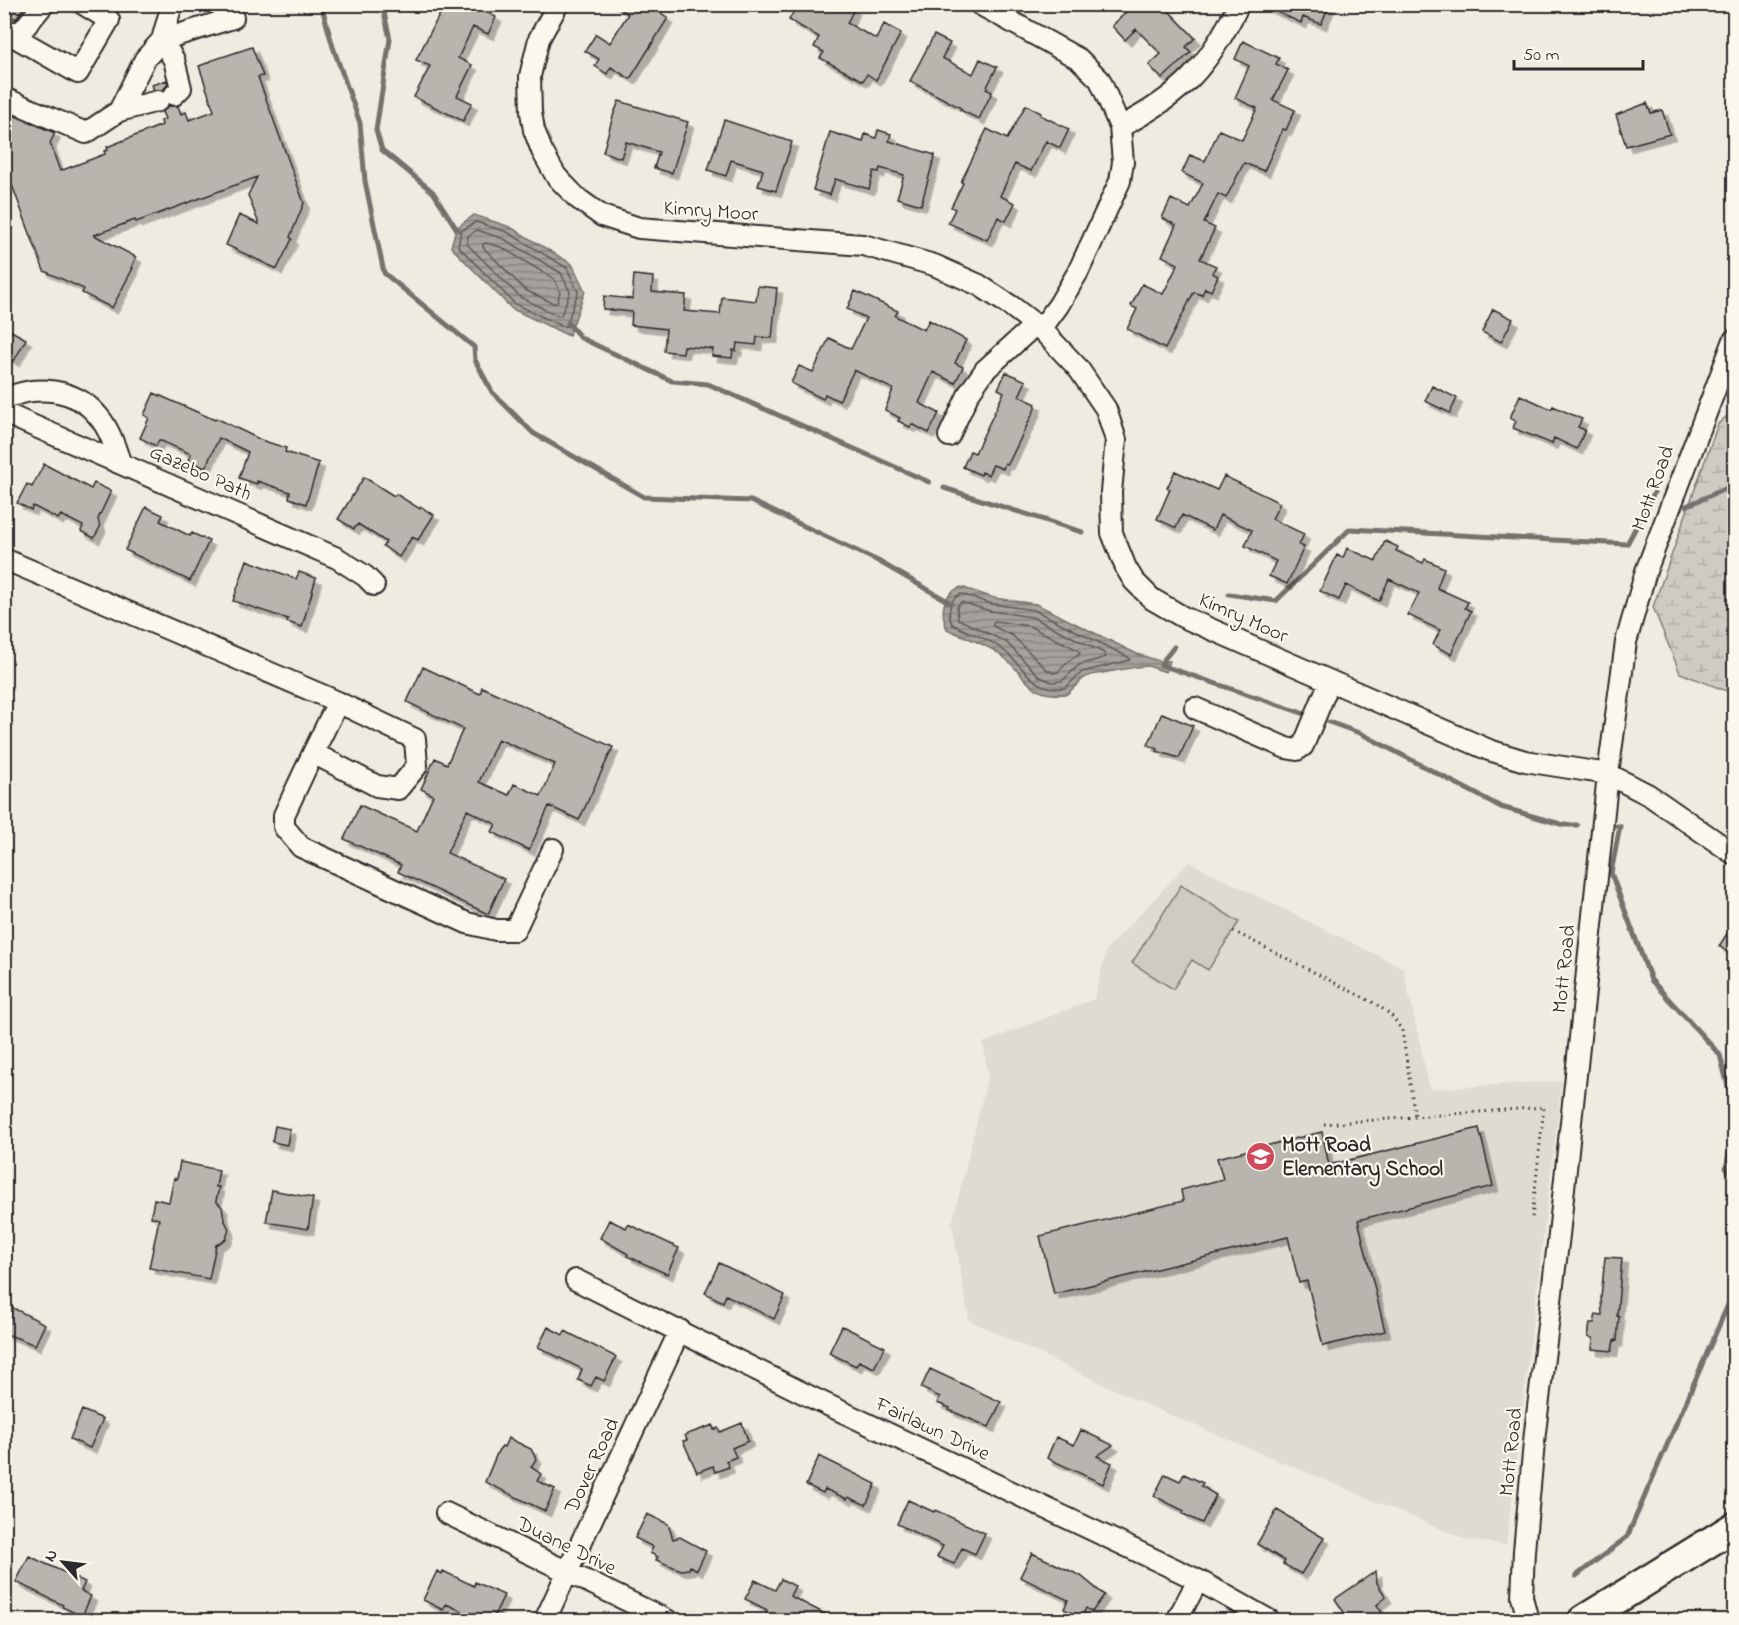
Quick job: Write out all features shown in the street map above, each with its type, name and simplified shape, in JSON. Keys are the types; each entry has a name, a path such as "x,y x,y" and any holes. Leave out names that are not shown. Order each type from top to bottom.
{"highway":[{"path":"1583,1620 1734,1527"}],"street":[{"path":"5,32 21,32 44,4"},
{"path":"5,32 78,73 110,20 83,4"},
{"path":"119,111 145,59 162,40 172,4"},
{"path":"162,40 233,18 230,4"},
{"name":"Kimry Moor","path":"558,4 539,39 531,76 532,121 542,151 556,176 577,198 602,216 639,228 863,245 934,265 970,281 1011,306 1038,327 1078,368 1106,409 1116,440 1111,492 1112,533 1126,568 1134,581 1152,599 1183,617 1489,750 1525,761 1608,774 1649,795 1734,854"},
{"path":"1120,128 1152,111 1179,91 1205,63 1228,27 1239,4"},
{"path":"949,436 969,393 985,370 1038,327 1058,306 1078,273 1120,181 1123,162 1120,128 1100,80 1078,58 987,6"},
{"path":"4,99 86,133 119,111 166,98 181,88 174,60 162,40"},
{"name":"Mott Road","path":"1528,1620 1522,1597 1534,1444 1559,1235 1608,774 1626,642 1646,572 1734,340"},
{"path":"4,399 17,393 36,389 62,392 82,402 99,416 112,440 121,464"},
{"name":"Gazebo Path","path":"4,413 337,558 365,576 374,585"},
{"path":"4,559 338,702 415,739 417,766 398,789 377,786 313,753"},
{"path":"1195,708 1286,748 1297,750 1303,746 1330,681"},
{"path":"338,702 284,815 284,827 301,847 467,923 496,930 515,930 553,849"},
{"name":"Fairlawn Drive","path":"576,1280 813,1398 1198,1580 1269,1620"},
{"name":"Dover Road","path":"546,1620 680,1330"},
{"name":"Duane Drive","path":"446,1514 667,1620"},
{"path":"1177,1620 1198,1580"}],"path":[{"path":"1233,931 1376,1004 1391,1015 1402,1030 1415,1117"},
{"path":"1324,1124 1544,1107 1532,1218"}],"shaded area":[{"name":"Mott Road Elementary School","path":"1189,862 1403,968 1430,1089 1562,1081 1506,1545 1467,1540 1147,1405 969,1320 952,1223 988,1075 983,1043 1094,999 1107,949"}],"green space":[{"path":"1734,410 1734,694 1680,673 1653,607 1718,424"},
{"path":"1181,885 1239,922 1208,970 1192,960 1173,989 1132,963"}],"water":[{"path":"474,215 510,227 572,264 585,291 569,336 512,309 451,247 456,228"},
{"path":"961,587 994,598 1036,604 1137,654 1162,662 1170,661 1166,672 1148,666 1136,667 1091,675 1084,678 1067,694 1042,692 1028,683 998,653 947,629 944,604 950,594"}],"building":[{"path":"4,4 26,4 16,19 4,13"},
{"path":"445,4 470,4 496,17 488,34 473,27 458,58 472,65 457,96 472,103 463,121 414,97 430,66 416,60"},
{"path":"613,4 648,4 668,18 630,79 611,67 607,74 595,66 599,59 585,51 596,34 610,43 628,14"},
{"path":"798,4 846,4 854,9 847,23 876,39 884,24 901,33 876,80 867,74 863,81 820,58 824,52 814,47 819,37 789,20"},
{"path":"1134,4 1162,4 1195,38 1186,47 1191,52 1162,79 1149,65 1161,54 1136,29 1125,40 1112,26"},
{"path":"1260,4 1330,4 1321,24 1303,17 1301,23"},
{"path":"934,35 950,43 942,58 973,74 980,59 997,67 986,89 992,92 979,119 910,81"},
{"path":"1243,41 1279,58 1276,64 1288,70 1273,100 1295,110 1286,130 1283,129 1264,171 1244,163 1226,198 1218,194 1204,223 1215,228 1200,259 1216,266 1212,273 1218,276 1211,291 1205,288 1202,295 1194,292 1165,349 1127,329 1137,309 1131,306 1142,284 1163,294 1178,264 1162,256 1176,225 1162,218 1171,199 1190,208 1203,183 1182,173 1190,155 1205,161 1219,130 1242,140 1257,108 1235,98 1249,66 1235,59"},
{"path":"252,47 263,76 258,77 304,203 290,237 292,239 277,269 226,245 239,215 259,224 248,195 257,177 136,222 135,220 94,235 136,257 131,268 133,268 112,308 82,293 84,289 44,271 9,177 4,174 4,116 6,112 55,133 50,143 60,171 105,154 107,147 162,125 161,121 165,119 162,112 169,106 178,106 181,114 186,112 189,120 214,111 199,66"},
{"path":"167,80 168,84 163,90 154,90 152,85"},
{"path":"619,101 688,122 672,173 654,168 659,152 626,142 621,158 603,152"},
{"path":"1647,103 1651,113 1662,110 1670,134 1626,146 1616,115"},
{"path":"1026,105 1041,113 1040,115 1069,129 1060,148 1046,141 1031,171 1015,164 1000,196 1015,203 1006,221 998,217 987,240 948,223 955,209 951,207 963,183 961,182 987,129 1007,139"},
{"path":"724,120 792,142 776,191 758,186 763,170 731,160 726,176 708,170"},
{"path":"878,130 891,134 889,141 935,155 921,205 897,198 904,175 880,168 879,172 874,171 869,189 835,179 830,195 813,190 830,132 863,142 865,134 876,138"},
{"path":"634,275 653,277 652,292 686,295 684,311 720,314 722,297 756,301 758,286 777,288 772,338 757,337 756,345 737,343 732,358 712,356 713,349 684,346 683,353 664,351 666,329 631,325 632,312 603,309 604,296 632,299"},
{"path":"855,291 898,311 895,316 924,330 929,320 966,340 955,363 963,367 955,383 933,372 919,403 939,413 929,433 912,424 910,427 898,421 900,418 885,410 893,389 854,370 839,401 825,394 823,399 791,383 799,366 813,372 829,338 851,349 866,318 847,309"},
{"path":"1493,309 1513,319 1501,342 1482,332"},
{"path":"4,327 26,339 14,361 4,355"},
{"path":"1006,372 1026,381 1019,396 1036,404 1008,464 1005,463 1003,469 993,465 988,475 982,472 981,475 963,467 970,451 975,453 1004,392 998,389"},
{"path":"1432,386 1457,398 1450,413 1425,401"},
{"path":"154,393 215,420 216,418 261,440 286,448 285,452 319,463 306,504 289,498 290,492 257,481 257,484 239,478 248,452 219,438 205,468 188,460 191,454 159,440 156,446 140,438 149,418 144,415"},
{"path":"1520,395 1551,409 1553,406 1582,419 1578,427 1585,430 1577,449 1554,438 1552,444 1513,428 1516,421 1510,418"},
{"path":"44,464 91,489 94,483 111,491 98,519 100,527 94,538 81,531 83,526 61,515 58,519 33,506 31,510 17,503 27,484 32,487"},
{"path":"1175,471 1217,490 1224,476 1280,503 1272,519 1304,534 1299,545 1304,547 1287,584 1269,576 1276,561 1245,546 1252,530 1220,515 1213,530 1182,515 1176,528 1157,519"},
{"path":"364,477 394,496 396,494 434,515 418,540 412,537 399,557 383,546 386,542 358,524 354,529 338,519"},
{"path":"146,507 163,515 160,521 190,536 192,533 209,541 190,581 125,550"},
{"path":"1385,541 1398,547 1396,551 1423,563 1425,559 1444,568 1437,588 1468,602 1465,608 1471,611 1451,654 1433,645 1440,630 1408,615 1419,593 1389,579 1379,601 1346,585 1339,600 1320,591 1337,555 1343,558 1347,548 1376,561"},
{"path":"247,560 296,579 299,572 316,578 302,627 287,622 288,619 233,601"},
{"path":"423,667 480,694 482,687 613,747 579,820 549,806 529,850 492,832 496,824 467,810 447,853 504,879 488,914 398,872 401,865 344,839 360,805 417,831 433,795 421,789 435,758 447,764 463,729 407,702","holes":["498,739 555,764 541,796 514,784 509,795 479,782"]},
{"path":"1162,713 1193,726 1179,758 1157,751 1158,749 1148,745"},
{"path":"1734,923 1734,957 1719,946"},
{"path":"275,1126 290,1129 287,1145 272,1142"},
{"path":"1479,1128 1493,1186 1358,1220 1385,1331 1323,1346 1307,1281 1299,1283 1288,1237 1054,1294 1040,1236 1183,1201 1181,1190 1223,1179 1217,1158 1322,1132 1329,1165"},
{"path":"180,1162 219,1170 216,1201 222,1207 229,1229 226,1239 216,1245 209,1279 149,1268 159,1219 151,1217 154,1199 169,1202"},
{"path":"272,1190 313,1198 308,1229 266,1222"},
{"path":"609,1220 626,1228 628,1224 679,1248 667,1274 627,1256 628,1254 600,1238"},
{"path":"1605,1257 1622,1258 1617,1341 1614,1340 1612,1351 1592,1349 1593,1338 1588,1337 1590,1323 1594,1323 1596,1314 1602,1315 1601,1298"},
{"path":"719,1263 785,1295 774,1319 726,1295 723,1302 705,1293"},
{"path":"9,1306 45,1324 35,1345 4,1333 4,1316"},
{"path":"842,1326 885,1347 874,1368 859,1361 856,1366 829,1353"},
{"path":"548,1327 563,1335 565,1331 616,1357 604,1381 596,1377 591,1386 578,1380 582,1369 538,1347"},
{"path":"930,1369 1001,1402 989,1427 949,1410 950,1408 937,1403 940,1397 921,1388"},
{"path":"82,1410 103,1419 90,1448 70,1439"},
{"path":"742,1423 748,1441 732,1448 736,1457 726,1461 729,1467 715,1472 713,1466 697,1472 683,1441 687,1440 685,1435 713,1425 714,1430 718,1428 720,1432"},
{"path":"1081,1430 1113,1445 1097,1456 1112,1463 1103,1484 1047,1458 1056,1437 1074,1445"},
{"path":"508,1438 531,1449 536,1459 531,1467 541,1474 537,1481 555,1489 545,1511 485,1482 498,1451 502,1446 504,1447"},
{"path":"819,1456 876,1484 866,1505 825,1489 823,1493 806,1485"},
{"path":"1165,1474 1180,1481 1184,1474 1203,1483 1201,1486 1216,1495 1202,1523 1154,1496"},
{"path":"908,1500 985,1533 975,1554 962,1548 954,1564 937,1557 943,1546 897,1524"},
{"path":"1277,1510 1324,1538 1301,1574 1283,1564 1285,1561 1257,1544"},
{"path":"647,1514 668,1524 673,1539 680,1537 706,1551 697,1570 690,1566 689,1569 681,1570 656,1560 658,1557 650,1553 653,1547 635,1538"},
{"path":"1032,1553 1081,1576 1104,1595 1092,1612 1086,1608 1081,1618 1064,1609 1068,1600 1020,1577"},
{"path":"29,1556 85,1582 81,1591 91,1596 82,1616 16,1582"},
{"path":"437,1571 442,1574 443,1571 474,1586 475,1582 504,1595 492,1620 482,1620 446,1604 443,1610 423,1600"},
{"path":"1376,1571 1377,1583 1386,1597 1377,1605 1387,1620 1349,1620 1335,1599"},
{"path":"781,1579 795,1586 790,1596 837,1620 781,1620 745,1599 755,1580 775,1590"}],"waterway":[{"path":"321,4 333,47 360,123 365,181 384,273 474,347 475,360 492,392 533,433 644,497 751,501 878,561 951,603"},
{"path":"382,4 390,39 376,130 382,150 433,192 460,231"},
{"path":"568,323 581,338 672,381 708,384 929,482"},
{"path":"1686,506 1734,485"},
{"path":"944,488 1082,532"},
{"path":"1229,594 1276,601 1350,529 1627,544 1654,493"},
{"path":"1162,662 1174,647"},
{"path":"1161,665 1302,713"},
{"path":"1329,722 1362,734 1501,807 1564,825 1577,825"},
{"path":"1617,826 1620,826 1611,873 1651,980 1720,1055 1734,1110"},
{"path":"1734,1129 1726,1168 1734,1179"},
{"path":"1576,1576 1627,1537 1734,1291"}],"place":[{"name":"Mott Road Elementary School","path":"1261,1156"}]}
